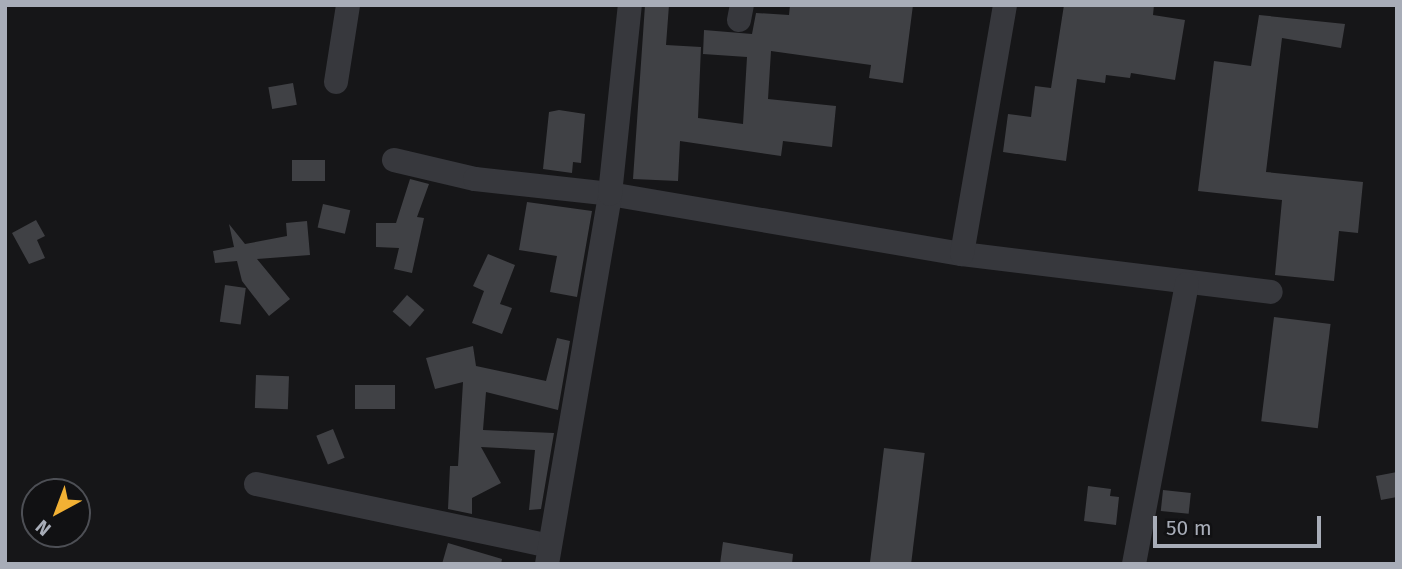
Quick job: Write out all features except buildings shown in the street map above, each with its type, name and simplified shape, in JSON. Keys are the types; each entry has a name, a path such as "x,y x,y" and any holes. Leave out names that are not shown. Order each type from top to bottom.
{"street":[{"path":"336,82 348,5"},
{"path":"256,484 548,555 610,194 630,5"},
{"path":"962,254 1004,5"},
{"path":"394,160 475,179 610,194 962,254 1187,284 1271,292"},
{"path":"1135,564 1187,284"}]}
